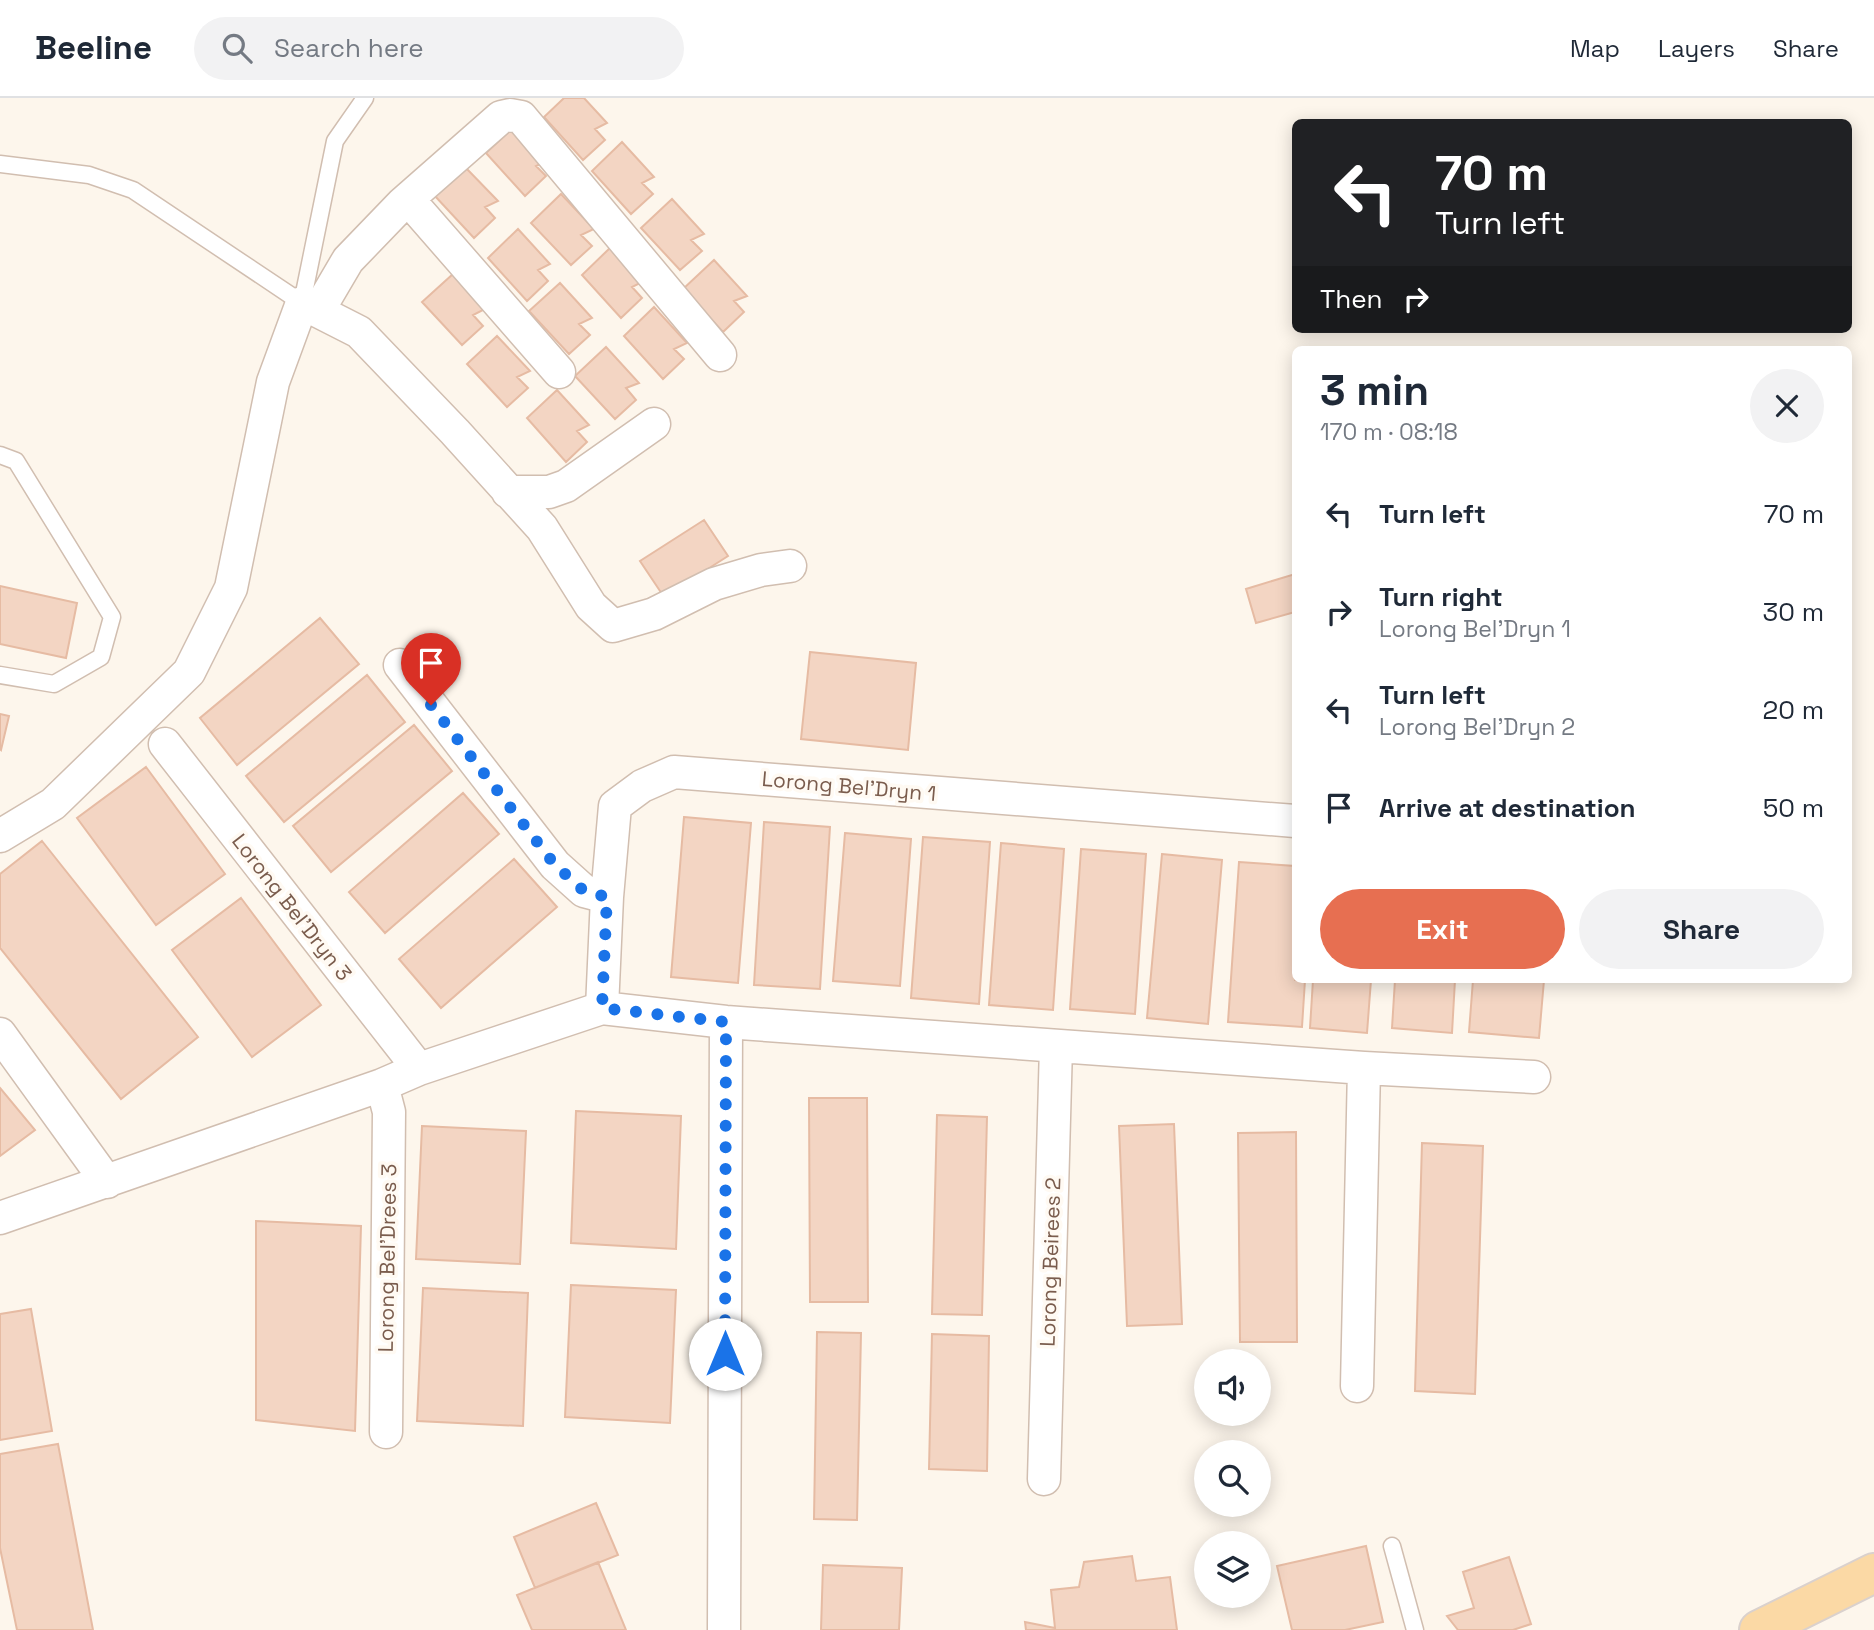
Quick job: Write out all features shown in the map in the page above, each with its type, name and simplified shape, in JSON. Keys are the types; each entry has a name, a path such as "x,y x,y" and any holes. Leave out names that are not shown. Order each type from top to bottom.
{"main road":[{"path":"1759,1630 1874,1573"}],"street":[{"path":"0,836 53,804 189,672 231,588 272,382 310,307 348,260 408,199 501,117 521,117 720,355"},
{"path":"408,199 559,372"},
{"path":"310,307 359,332 455,432 542,528 591,606 613,626 654,614 714,584 761,570 790,566"},
{"path":"508,492 549,492 566,486 654,424"},
{"path":"400,665 555,865 584,891 607,897"},
{"name":"Lorong Bel'Dryn 3","path":"165,744 419,1069"},
{"name":"Lorong Bel'Dryn 1","path":"602,1008 607,897 615,806 642,786 674,772 1292,821"},
{"path":"0,1218 382,1085 419,1069 602,1008 726,1022 1364,1068 1534,1077"},
{"path":"724,1630 726,1022"},
{"path":"0,1034 107,1182"},
{"name":"Lorong Beirees 2","path":"1044,1479 1056,1046"},
{"path":"1357,1386 1364,1068"},
{"name":"Lorong Bel'Drees 3","path":"382,1085 389,1112 386,1432"}],"lane":[{"path":"0,164 89,175 133,190 310,307 335,141 365,98"},
{"path":"0,455 16,461 112,617 101,657 54,684 0,675"},
{"path":"1392,1546 1415,1630"}],"building":[{"path":"564,98 584,98 607,123 595,129 605,140 583,160 544,117"},
{"path":"516,125 549,160 536,166 546,176 525,196 486,153"},
{"path":"622,142 654,177 642,183 653,194 631,214 592,171"},
{"path":"465,167 498,201 485,207 495,218 474,238 434,195"},
{"path":"561,194 594,229 581,235 592,246 571,265 531,223"},
{"path":"672,199 704,234 691,240 702,251 680,270 641,228"},
{"path":"518,229 550,264 538,270 548,281 527,301 488,258"},
{"path":"612,246 644,281 632,287 642,298 621,318 582,275"},
{"path":"714,260 747,296 734,301 744,312 723,332 683,289"},
{"path":"453,274 485,309 473,315 483,326 462,345 422,302"},
{"path":"560,283 592,318 579,324 590,335 569,354 529,311"},
{"path":"654,307 687,343 674,349 684,359 663,379 624,336"},
{"path":"497,336 530,371 517,377 528,388 507,407 467,364"},
{"path":"606,347 639,383 626,388 636,400 615,419 575,376"},
{"path":"557,390 589,425 577,431 587,442 566,462 527,418"},
{"path":"704,520 728,556 664,597 640,561"},
{"path":"1292,575 1292,613 1256,623 1246,589"},
{"path":"0,586 77,603 66,658 0,644"},
{"path":"320,618 359,664 237,765 200,718"},
{"path":"810,652 916,663 908,750 801,739"},
{"path":"367,675 405,722 284,822 246,776"},
{"path":"0,714 9,716 1,750 0,749"},
{"path":"414,725 452,771 331,872 293,826"},
{"path":"146,767 225,874 156,925 77,818"},
{"path":"463,793 499,834 385,933 349,892"},
{"path":"684,817 751,823 738,983 671,977"},
{"path":"764,822 830,827 820,989 754,985"},
{"path":"845,833 911,839 900,986 833,981"},
{"path":"923,837 990,842 979,1004 911,998"},
{"path":"42,841 198,1037 121,1099 0,948 0,874"},
{"path":"1001,843 1064,849 1053,1010 989,1005"},
{"path":"1081,849 1146,854 1135,1014 1070,1009"},
{"path":"1162,854 1222,860 1208,1024 1147,1018"},
{"path":"514,859 557,907 441,1008 399,959"},
{"path":"1239,862 1292,866 1292,983 1305,983 1302,1027 1228,1022"},
{"path":"241,898 321,1005 252,1057 172,950"},
{"path":"1313,983 1371,983 1367,1033 1310,1028"},
{"path":"1395,983 1455,983 1452,1033 1392,1028"},
{"path":"1473,983 1544,983 1539,1038 1469,1032"},
{"path":"0,1088 35,1130 0,1156"},
{"path":"809,1098 867,1098 868,1302 810,1302"},
{"path":"576,1111 681,1116 676,1249 571,1243"},
{"path":"937,1115 987,1117 982,1315 932,1314"},
{"path":"1174,1124 1182,1324 1127,1326 1119,1126"},
{"path":"422,1126 526,1131 520,1264 416,1259"},
{"path":"1296,1132 1297,1342 1240,1342 1238,1133"},
{"path":"1422,1143 1483,1146 1475,1394 1415,1391"},
{"path":"256,1221 361,1226 355,1431 256,1420"},
{"path":"571,1285 676,1290 670,1423 565,1417"},
{"path":"423,1288 528,1293 523,1426 417,1421"},
{"path":"31,1309 52,1431 0,1440 0,1314"},
{"path":"817,1332 861,1333 857,1520 814,1519"},
{"path":"932,1334 989,1336 987,1471 929,1469"},
{"path":"58,1444 93,1630 17,1630 0,1548 0,1454"},
{"path":"596,1503 618,1555 535,1588 514,1537"},
{"path":"1366,1546 1383,1622 1345,1630 1292,1630 1277,1566"},
{"path":"1132,1556 1136,1581 1170,1577 1177,1630 1026,1630 1025,1622 1055,1628 1051,1590 1079,1587 1084,1562"},
{"path":"1509,1557 1531,1624 1513,1630 1458,1630 1447,1616 1474,1608 1463,1572"},
{"path":"598,1562 626,1630 532,1630 517,1595"},
{"path":"823,1565 902,1568 899,1630 821,1630"}],"route":[{"path":"431,705 555,865 584,891 607,897 602,1008 726,1022 725,1354"}]}
